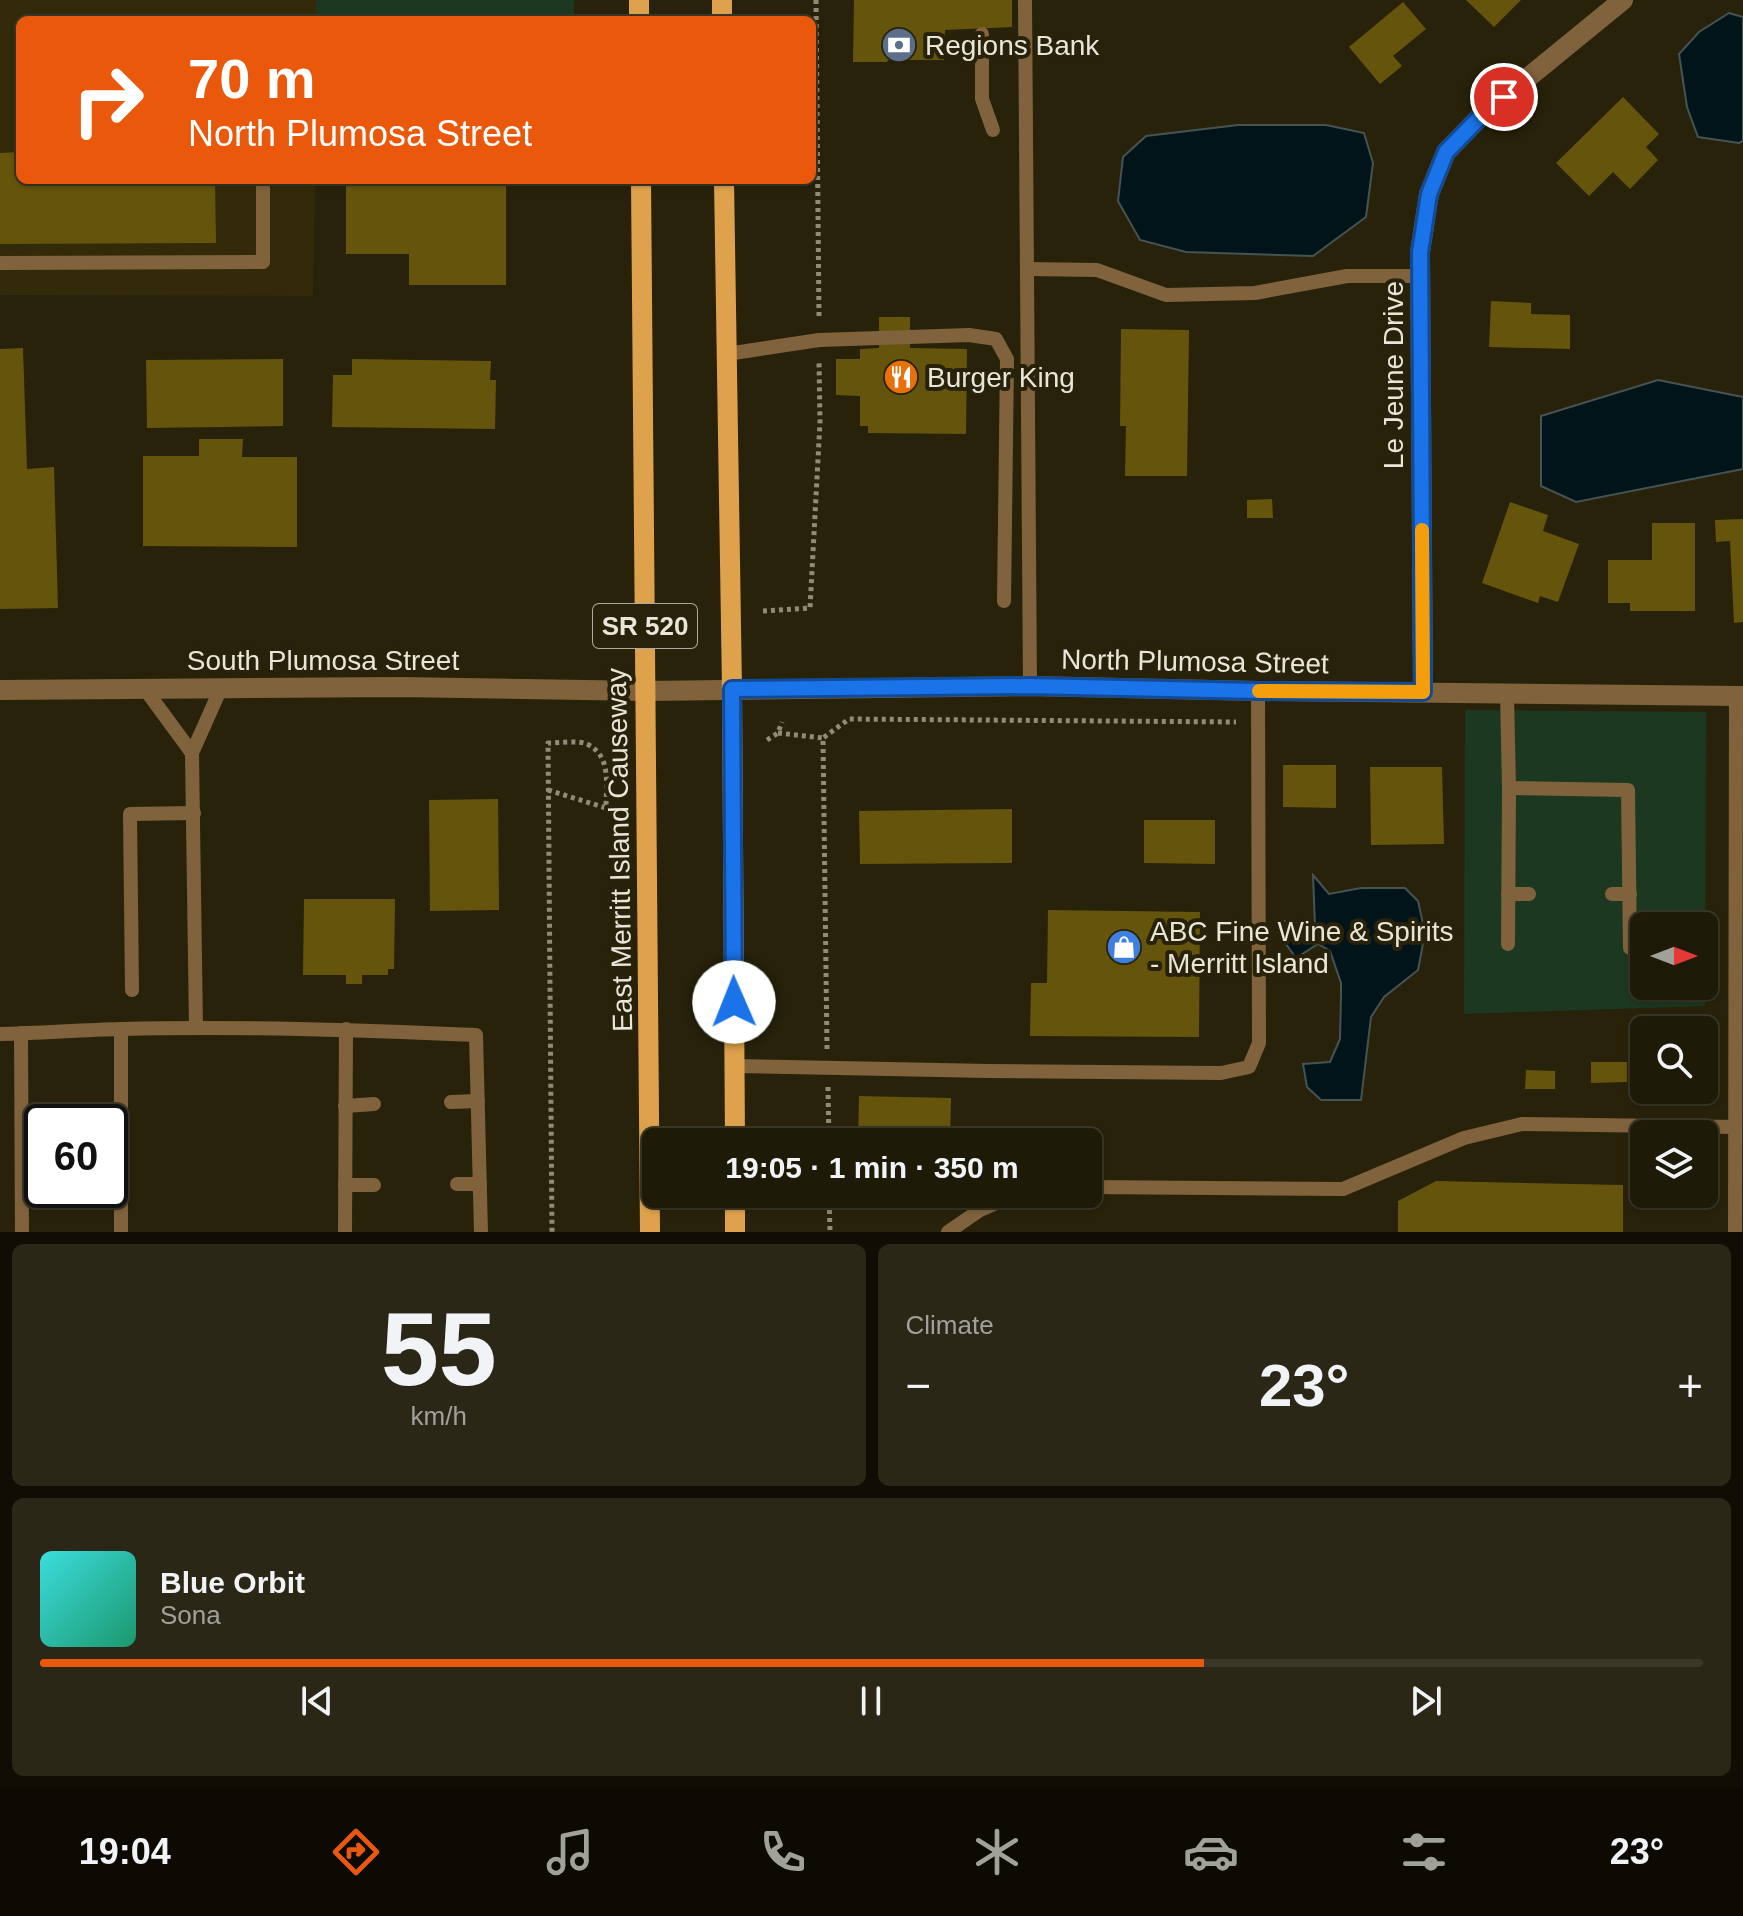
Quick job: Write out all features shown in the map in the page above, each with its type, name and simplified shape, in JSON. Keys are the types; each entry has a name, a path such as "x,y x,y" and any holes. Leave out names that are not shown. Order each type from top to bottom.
{"main road":[{"name":"East Merritt Island Causeway","path":"641,184 650,1232"},
{"name":"SR 520","path":"724,184 735,1128"},
{"path":"735,1208 735,1232"}],"street":[{"name":"Le Jeune Drive","path":"1423,692 1420,252 1429,194 1446,152 1481,116 1623,0"},
{"name":"North Plumosa Street","path":"646,691 1030,686 1740,696"},
{"name":"South Plumosa Street","path":"0,690 400,687 646,691"}],"lane":[{"path":"1025,0 1030,686"},
{"path":"982,34 982,99 993,130"},
{"path":"0,263 263,262 263,184"},
{"path":"1027,269 1097,270 1166,295 1255,293 1347,276 1420,276"},
{"path":"727,354 819,340 969,335 996,339 1007,359 1004,601"},
{"path":"196,1028 192,753 221,688"},
{"path":"145,689 192,753"},
{"path":"734,1066 1221,1073 1249,1067 1259,1043 1258,691"},
{"path":"1507,693 1508,944"},
{"path":"1735,1232 1740,696"},
{"path":"1509,788 1628,790 1630,912"},
{"path":"132,990 130,814 194,813"},
{"path":"1508,894 1529,894"},
{"path":"1612,894 1630,894"},
{"path":"0,1034 196,1028 346,1029 476,1035 481,1232"},
{"path":"121,1029 121,1232"},
{"path":"345,1232 346,1029"},
{"path":"21,1033 22,1232"},
{"path":"451,1102 478,1101"},
{"path":"345,1106 374,1104"},
{"path":"1102,1187 1343,1189 1464,1138 1522,1124 1735,1127"},
{"path":"457,1184 480,1184"},
{"path":"345,1185 374,1185"},
{"path":"948,1232 985,1208"}],"path":[{"path":"778,733 823,738 849,719 1258,722"},
{"path":"767,740 778,733 782,722"},
{"path":"823,738 829,1128"},
{"path":"548,790 606,808 606,765 600,755 585,743 548,743 548,790 552,1232"},
{"path":"829,1208 830,1232"}],"shaded area":[{"path":"0,0 316,0 316,16 16,16 16,184 315,184 313,296 0,295"},
{"path":"1729,13 1743,17 1743,141 1739,143 1698,137 1687,107 1679,54 1699,32"},
{"path":"1238,125 1326,125 1364,133 1373,163 1366,217 1313,256 1186,252 1140,240 1118,201 1123,157 1146,136"},
{"path":"1658,380 1743,397 1743,469 1576,502 1541,486 1541,416"},
{"path":"1313,875 1329,894 1361,888 1405,888 1418,901 1425,933 1418,970 1384,997 1371,1017 1361,1100 1321,1100 1307,1087 1303,1064 1330,1062 1340,1039 1341,983 1330,951 1318,944 1296,958 1283,940 1279,920 1315,926"}],"green space":[{"path":"316,0 574,0 574,16 316,16"},
{"path":"1465,710 1706,712 1705,912 1630,912 1630,1000 1705,1000 1705,1006 1464,1014"}],"building":[{"name":"Regions Bank","path":"854,0 1012,0 1012,27 945,30 944,60 853,62"},
{"path":"1466,0 1521,0 1494,27"},
{"path":"1403,2 1426,29 1393,56 1402,66 1380,84 1349,47"},
{"path":"1623,97 1659,134 1646,147 1658,160 1630,189 1613,172 1589,196 1556,163"},
{"path":"16,152 16,184 215,184 216,243 0,244 0,153"},
{"path":"346,184 506,184 506,285 409,285 409,254 346,254"},
{"path":"1491,301 1531,303 1531,314 1570,315 1570,349 1489,347"},
{"name":"Burger King","path":"879,317 910,317 910,348 967,349 966,434 868,433 868,426 860,426 860,396 836,395 836,359 860,359 860,349 879,348"},
{"path":"1121,329 1189,330 1187,476 1125,476 1126,426 1120,426"},
{"path":"23,348 27,469 54,467 58,608 0,609 0,349"},
{"path":"283,359 283,426 147,428 146,360"},
{"path":"352,359 491,361 490,380 496,380 495,429 332,427 333,375 352,375"},
{"path":"199,439 243,439 242,457 297,457 297,547 143,546 143,456 199,456"},
{"path":"1272,499 1273,518 1247,518 1247,500"},
{"path":"1510,502 1548,515 1543,531 1579,544 1558,602 1540,596 1538,603 1482,583"},
{"path":"1743,519 1743,622 1734,623 1730,541 1716,542 1715,520"},
{"path":"1652,523 1695,523 1695,611 1630,611 1630,603 1608,603 1608,560 1652,560"},
{"path":"1283,765 1336,765 1336,808 1283,807"},
{"path":"1370,767 1442,767 1444,844 1371,845"},
{"path":"498,799 499,910 430,911 429,800"},
{"path":"1012,809 1012,863 860,864 859,811"},
{"path":"1144,820 1215,820 1215,864 1144,863"},
{"path":"304,899 395,899 394,969 388,969 388,975 362,975 362,984 346,984 346,975 303,975"},
{"name":"ABC Fine Wine & Spirits - Merritt Island","path":"1048,910 1200,912 1199,1037 1030,1036 1031,983 1047,983"},
{"path":"1591,1062 1627,1062 1627,1082 1591,1083"},
{"path":"1526,1070 1555,1071 1555,1089 1525,1089"},
{"path":"859,1096 951,1098 950,1128 858,1128"},
{"path":"1436,1181 1623,1185 1623,1232 1398,1232 1398,1201"}],"slow traffic":[{"path":"1259,691 1423,692 1422,530"}],"place":[{"name":"Regions Bank","path":"899,45"},
{"name":"Burger King","path":"901,377"},
{"name":"ABC Fine Wine & Spirits - Merritt Island","path":"1124,947"}],"route":[{"path":"734,1002 732,689 1030,686 1423,692 1420,252 1429,194 1446,152 1504,97"}]}
